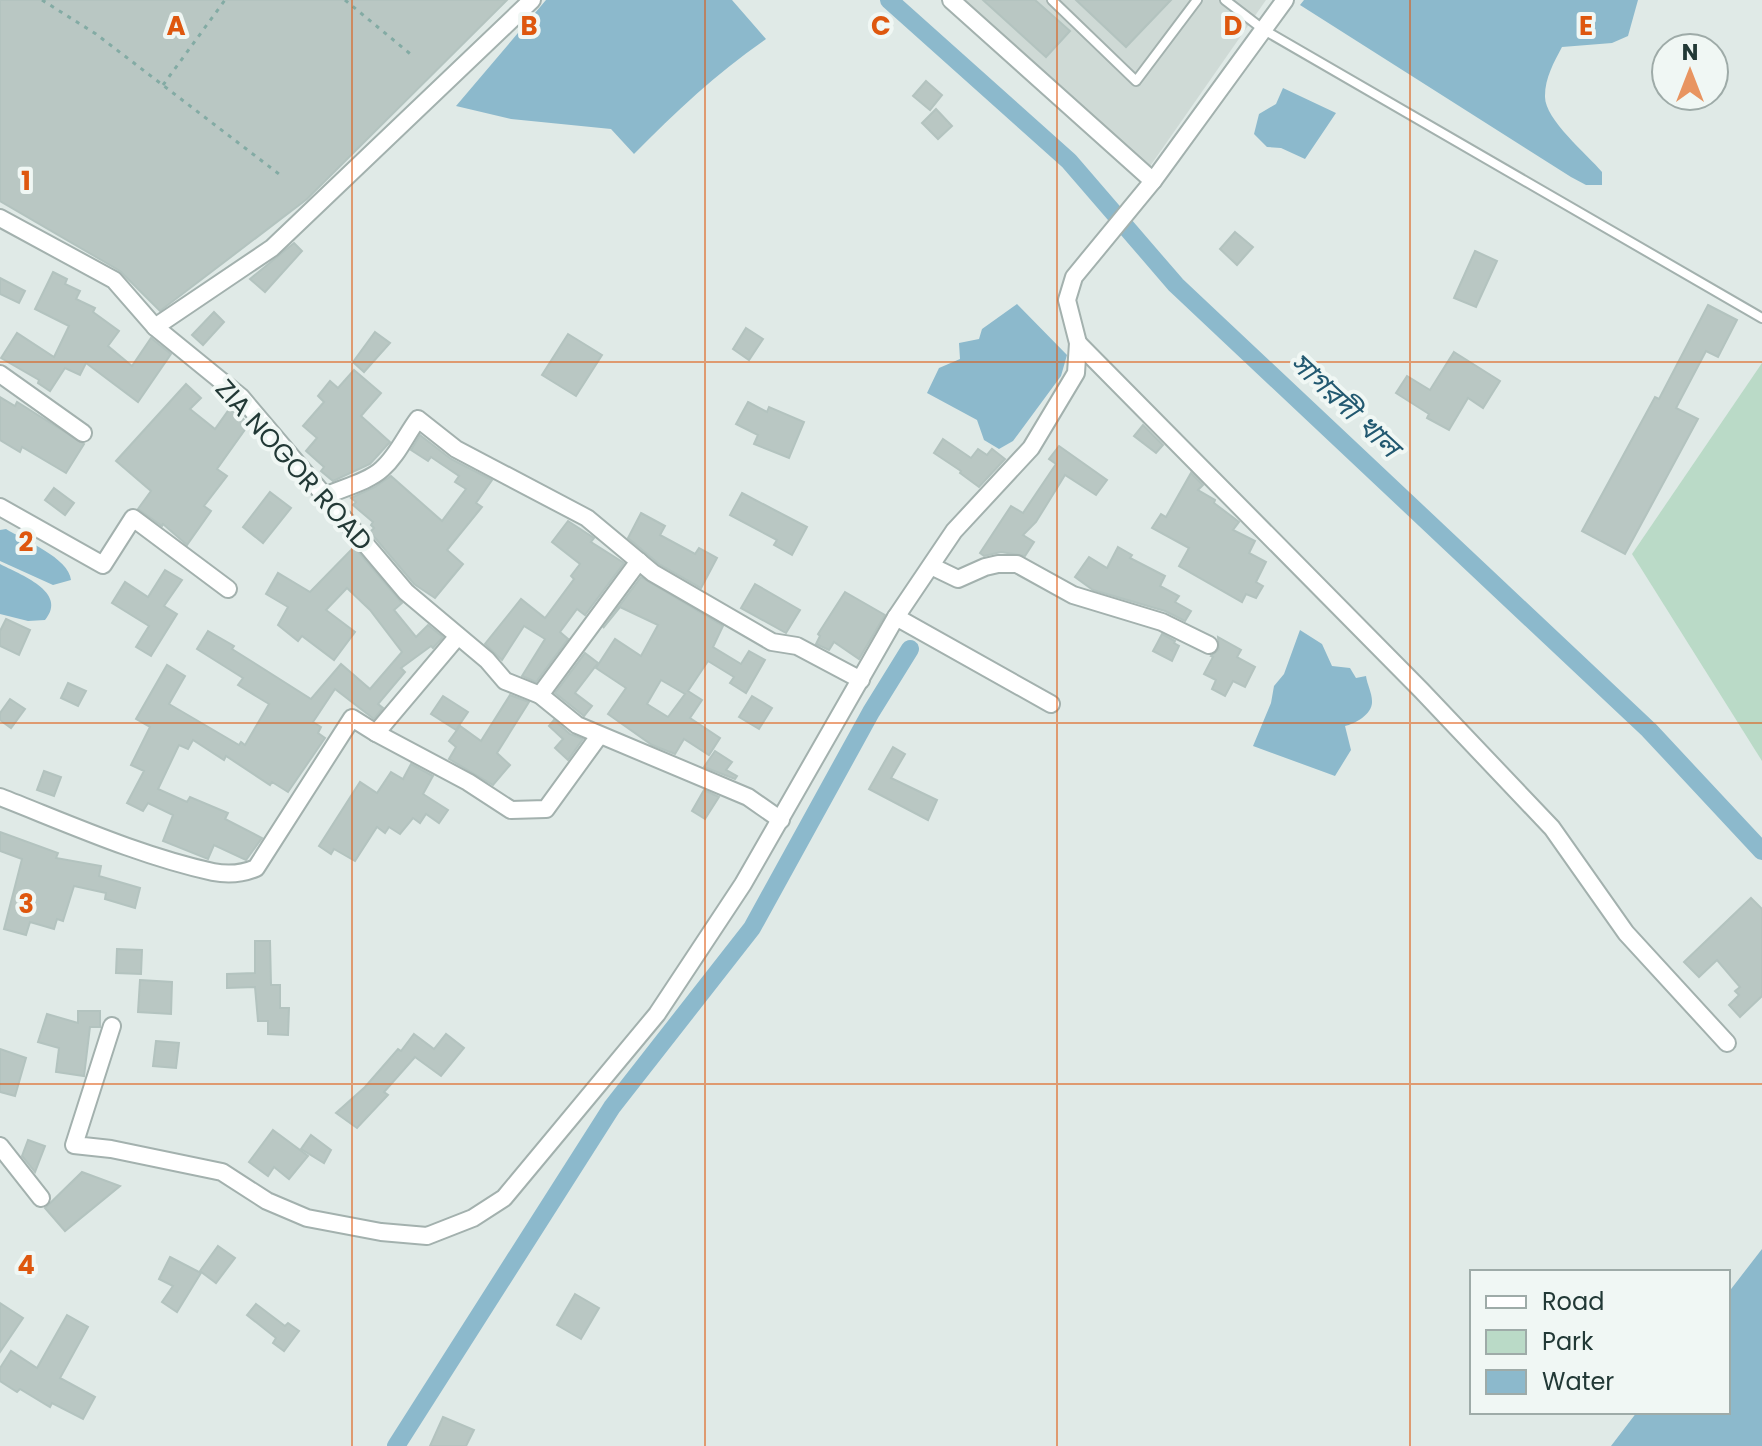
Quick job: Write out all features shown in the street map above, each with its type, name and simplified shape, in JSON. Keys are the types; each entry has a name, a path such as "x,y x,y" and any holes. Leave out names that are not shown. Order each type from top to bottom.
{"street":[{"path":"155,327 272,248 532,0"},
{"path":"951,0 1148,186"},
{"path":"112,1026 74,1145 111,1149 222,1172 267,1201 307,1218 381,1232 427,1236 473,1218 504,1198 657,1014 743,884 896,617 954,531 1031,448 1076,373 1078,343 1067,300 1074,277 1148,186 1285,0"},
{"name":"ZIA NOGOR ROAD","path":"0,218 114,280 155,327 241,397 406,592 487,660 505,681 540,695 577,725 748,797 781,820"},
{"path":"1078,343 1421,690 1552,828 1626,933 1727,1043"},
{"path":"0,374 83,433"},
{"path":"325,496 380,471 418,419 456,449 587,518 653,573 772,642 797,646 861,680"},
{"path":"0,507 103,565 133,518 228,589"},
{"path":"540,695 639,561"},
{"path":"931,566 958,579 985,567 1017,564 1073,595 1162,622 1209,645"},
{"path":"896,617 1051,704"},
{"path":"376,733 458,636"},
{"path":"0,797 138,849 215,872 241,874 256,868 352,718 468,782 511,810 546,809 599,736"},
{"path":"0,1146 41,1198"}],"lane":[{"path":"1052,0 1136,81 1197,0"},
{"path":"1225,0 1264,30 1762,318"}],"path":[{"path":"42,0 96,34 279,174"},
{"path":"163,85 225,0"},
{"path":"345,0 414,57"}],"shaded area":[{"path":"957,0 1266,0 1146,172"}],"green space":[{"path":"1762,363 1762,761 1632,554"}],"water":[{"path":"546,0 732,0 766,39 697,93 634,154 611,129 511,119 456,106"},
{"path":"1304,0 1638,0 1628,36 1612,43 1562,47 1547,83 1545,96 1551,115 1602,172 1602,185 1586,185 1571,177 1300,5"},
{"path":"1283,88 1336,113 1305,159 1281,148 1267,147 1254,134 1259,114 1276,104"},
{"path":"1017,304 1067,355 1061,376 1013,441 999,449 984,440 977,420 927,393 939,368 960,359 959,343 979,339 982,329"},
{"path":"6,529 63,564 71,580 53,585 0,561 0,530"},
{"path":"0,564 39,585 46,593 51,601 51,610 45,620 28,621 0,614"},
{"path":"1300,630 1322,644 1332,666 1350,668 1356,678 1366,676 1371,695 1372,706 1367,714 1345,726 1351,750 1335,776 1253,746 1271,703 1274,686 1284,674"},
{"path":"1762,1249 1762,1446 1611,1446 1635,1414 1730,1414 1730,1290"}],"building":[{"path":"0,0 507,0 307,199 160,311 120,271 0,201"},
{"path":"983,0 1035,0 1070,31 1046,57"},
{"path":"1076,0 1171,0 1126,47"},
{"path":"926,81 942,95 930,110 913,96"},
{"path":"936,109 952,126 938,139 922,123"},
{"path":"1235,232 1253,247 1237,265 1220,249"},
{"path":"294,243 302,251 265,292 250,279"},
{"path":"1475,251 1497,261 1476,307 1454,298"},
{"path":"53,272 67,279 65,284 80,291 76,299 95,308 93,312 119,331 108,346 132,366 151,338 171,354 138,402 86,363 80,375 65,368 50,391 38,383 39,380 1,358 17,333 54,357 69,326 35,309"},
{"path":"0,278 25,291 19,303 0,294"},
{"path":"1708,305 1737,320 1718,357 1706,351 1676,408 1698,419 1625,554 1582,531 1655,397 1659,399"},
{"path":"214,312 224,322 203,345 192,335"},
{"path":"746,328 763,339 749,360 733,349"},
{"path":"375,332 390,343 364,372 353,362"},
{"path":"568,334 602,355 576,396 542,375"},
{"path":"1454,352 1500,381 1483,408 1468,398 1449,430 1427,418 1429,414 1396,393 1407,376 1430,390"},
{"path":"354,370 381,393 361,416 390,442 370,464 333,481 321,471 324,467 306,451 317,438 303,426 324,402 318,396 330,381 338,388"},
{"path":"186,384 201,398 190,409 215,429 230,408 249,424 217,469 227,476 204,506 211,511 187,545 163,524 138,509 151,491 116,461"},
{"path":"0,397 15,406 17,402 84,444 66,473 22,447 20,452 0,440"},
{"path":"748,402 767,412 769,407 804,422 789,458 754,444 758,435 736,424"},
{"path":"1143,425 1163,445 1156,453 1134,436"},
{"path":"420,435 451,459 492,480 476,503 482,507 447,550 463,564 435,598 414,584 370,532 374,528 371,525 373,522 353,505 356,502 351,498 391,476 442,521 466,489 455,482 459,476 431,457 428,461 411,450"},
{"path":"943,439 971,458 978,449 987,455 992,449 1005,459 979,487 934,453"},
{"path":"1059,446 1107,480 1096,495 1065,475 1036,522 1023,535 1034,542 1025,556 1001,552 984,556 980,553 1011,506 1023,513 1056,464 1049,459"},
{"path":"1191,473 1203,485 1198,490 1215,500 1214,503 1239,522 1233,530 1255,541 1249,553 1266,562 1256,582 1263,586 1256,598 1246,594 1242,602 1179,566 1189,548 1152,528 1161,514 1166,517"},
{"path":"54,488 74,503 65,515 45,500"},
{"path":"270,492 291,508 263,543 243,527"},
{"path":"742,493 807,527 792,555 774,545 777,540 730,515"},
{"path":"641,513 665,526 660,535 695,554 699,548 717,558 701,588 659,564 628,538"},
{"path":"568,521 594,538 591,542 624,563 585,615 577,609 560,632 568,639 536,682 522,676 545,639 524,626 502,660 485,644 521,599 545,618 574,579 571,576 580,564 552,542"},
{"path":"354,547 402,603 394,610 416,637 428,625 443,637 433,648 431,646 401,668 405,672 378,704 383,708 374,719 335,689 313,722 321,727 318,733 325,738 288,792 272,782 270,785 226,756 224,760 193,740 188,749 179,745 158,789 187,802 190,797 228,813 225,819 262,838 246,860 214,845 208,859 163,841 173,815 148,803 143,811 127,803 144,771 131,765 150,727 136,719 167,665 185,676 169,704 239,745 241,742 245,745 269,704 238,685 243,678 197,649 208,631 311,699 341,664 370,689 402,652 370,610 347,588 326,610 355,632 334,660 302,636 298,641 278,625 288,607 266,594 278,573 310,592"},
{"path":"1118,547 1132,555 1130,558 1165,576 1160,586 1179,596 1175,602 1191,611 1185,621 1165,611 1093,590 1075,577 1089,557 1107,568"},
{"path":"165,570 182,580 164,606 177,614 151,656 136,647 149,626 112,603 125,582 148,597"},
{"path":"641,577 723,626 713,647 741,664 749,651 765,660 746,693 730,683 734,677 708,661 688,691 702,700 690,718 720,738 709,755 684,739 675,754 652,745 608,714 626,688 596,668 615,639 641,656 658,625 620,607 603,628","holes":["661,680 685,694 668,717 647,704"]},
{"path":"755,584 800,610 786,633 741,608"},
{"path":"845,592 885,615 859,659 834,642 829,650 816,644 818,634"},
{"path":"6,619 30,630 19,655 0,646 0,631"},
{"path":"1162,634 1179,646 1172,661 1153,651"},
{"path":"1218,637 1241,650 1237,657 1255,667 1245,687 1233,681 1225,696 1212,689 1216,680 1204,674 1211,656 1219,649"},
{"path":"585,653 598,663 575,693 592,706 584,716 555,693"},
{"path":"68,683 86,691 78,706 61,698"},
{"path":"510,695 529,702 497,753 510,765 493,785 449,759 456,747 449,741 460,726 481,741"},
{"path":"443,696 468,712 456,730 431,714"},
{"path":"752,696 772,708 759,729 739,717"},
{"path":"10,699 25,709 11,728 0,720 0,713"},
{"path":"554,720 570,734 583,739 568,760 555,748 563,739 549,726"},
{"path":"893,747 905,754 891,778 937,800 928,820 869,789"},
{"path":"715,751 732,762 726,770 737,776 735,779 704,767"},
{"path":"411,764 433,776 423,794 448,810 439,823 426,814 420,823 413,818 400,834 389,827 385,833 377,827 355,861 334,849 331,854 319,846 360,782 377,793 391,772 403,779"},
{"path":"44,771 61,777 54,796 37,790"},
{"path":"704,790 719,797 705,819 692,811"},
{"path":"0,832 58,853 56,858 101,866 99,876 140,888 135,908 105,899 106,893 74,886 63,921 57,919 54,929 30,922 26,935 4,929 22,859 0,851"},
{"path":"1751,898 1762,909 1762,996 1740,1017 1729,1005 1739,995 1735,991 1740,987 1717,960 1699,977 1684,962"},
{"path":"255,941 270,941 271,985 280,985 280,1008 289,1008 288,1035 268,1034 268,1021 258,1021 255,987 227,988 227,974 255,973"},
{"path":"117,949 142,950 141,974 116,973"},
{"path":"140,980 172,982 171,1014 138,1012"},
{"path":"78,1011 100,1011 100,1027 90,1027 84,1076 56,1072 59,1048 38,1042 47,1014 78,1023"},
{"path":"414,1034 434,1049 446,1034 464,1048 441,1076 415,1057 384,1092 388,1095 357,1128 336,1113 365,1087 398,1049 401,1051"},
{"path":"156,1041 179,1043 176,1068 153,1066"},
{"path":"0,1049 26,1058 15,1096 0,1092"},
{"path":"273,1130 308,1156 289,1179 274,1167 268,1176 249,1162"},
{"path":"311,1135 331,1150 324,1163 301,1149"},
{"path":"28,1140 45,1146 35,1172 22,1156"},
{"path":"82,1172 120,1186 65,1231 45,1208"},
{"path":"218,1246 235,1258 216,1283 200,1271"},
{"path":"170,1257 201,1273 177,1312 162,1302 173,1286 159,1279"},
{"path":"575,1294 599,1308 581,1339 557,1325"},
{"path":"0,1303 23,1318 0,1352"},
{"path":"256,1304 285,1326 288,1323 299,1331 284,1351 273,1343 276,1338 247,1315"},
{"path":"67,1315 88,1327 60,1378 95,1397 83,1419 52,1403 50,1407 20,1389 17,1392 0,1381 0,1368 11,1351 37,1368"},
{"path":"443,1417 474,1430 466,1446 430,1446"}],"waterway":[{"name":"সাগরদী খাল","path":"889,0 1069,161 1176,285 1649,730 1762,851"},
{"path":"396,1446 612,1107 752,928 871,712 910,649"}]}
